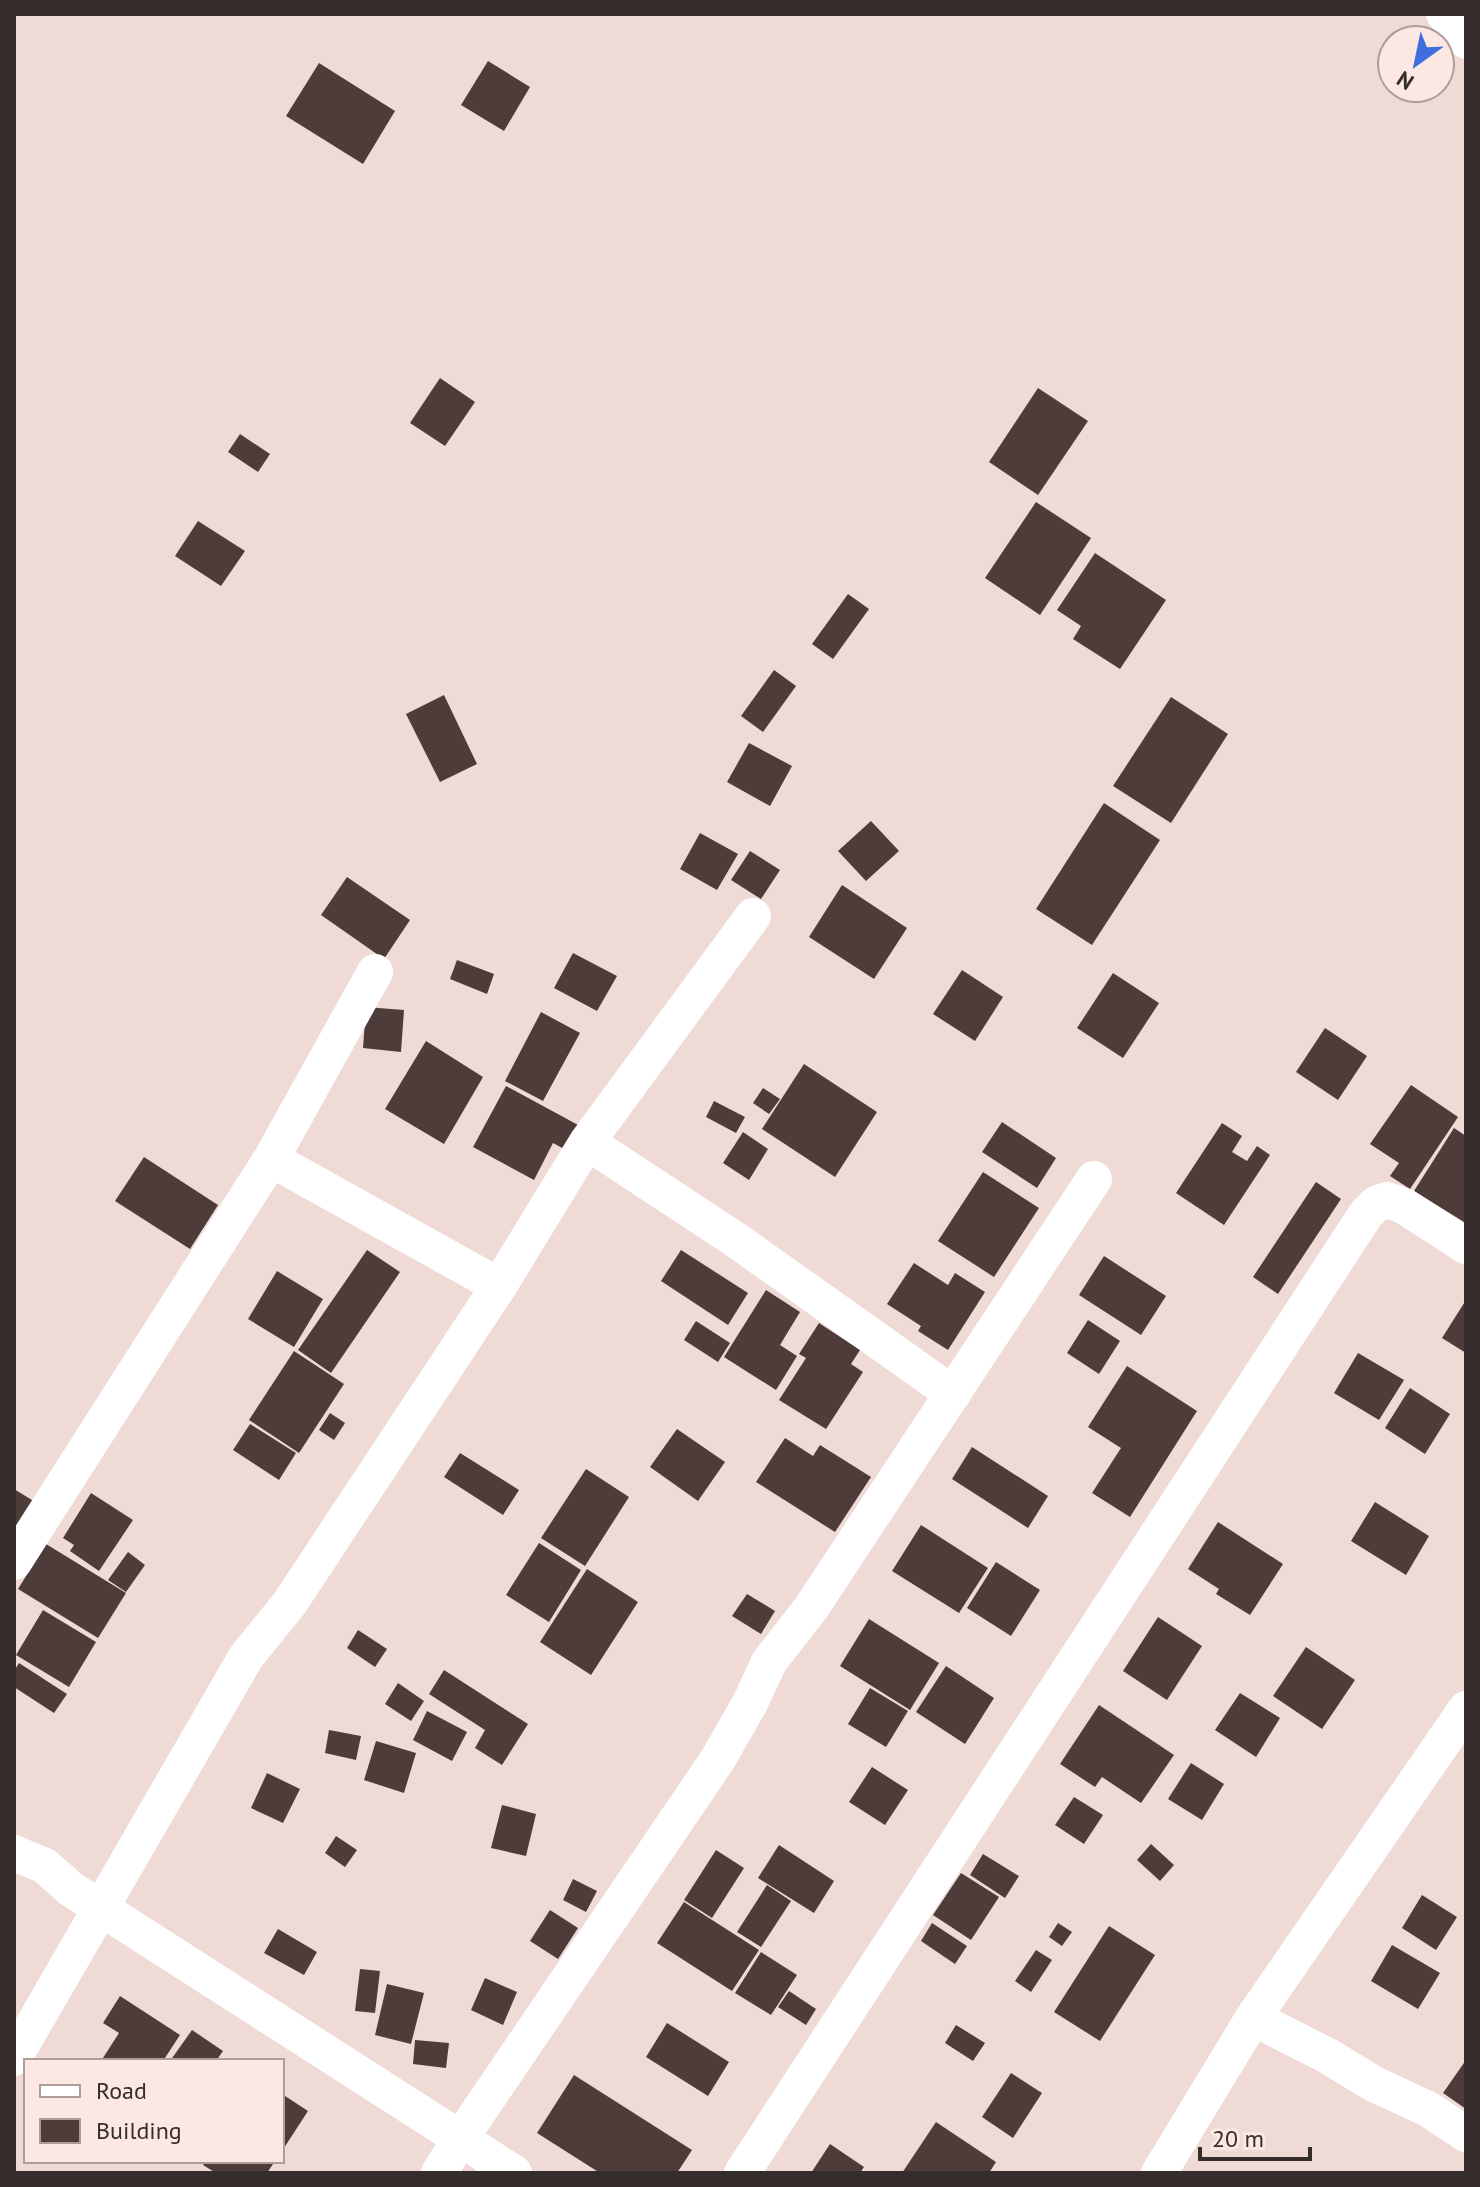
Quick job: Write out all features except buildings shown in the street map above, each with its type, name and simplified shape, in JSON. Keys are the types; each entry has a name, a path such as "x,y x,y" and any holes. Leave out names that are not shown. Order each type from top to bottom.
{"street":[{"path":"1444,14 1466,41"},
{"path":"14,2058 246,1657 289,1604 499,1286 587,1142 753,916"},
{"path":"14,1562 271,1159 375,972"},
{"path":"587,1142 736,1240 953,1394"},
{"path":"271,1159 499,1286"},
{"path":"439,2173 718,1759 769,1662 811,1608 1094,1179"},
{"path":"742,2173 1366,1214 1376,1204 1387,1200 1404,1206 1466,1246"},
{"path":"1159,2173 1253,2018 1466,1709"},
{"path":"14,1853 45,1866 71,1889 514,2173"},
{"path":"1253,2018 1328,2056 1374,2084 1428,2109 1466,2134"}]}
